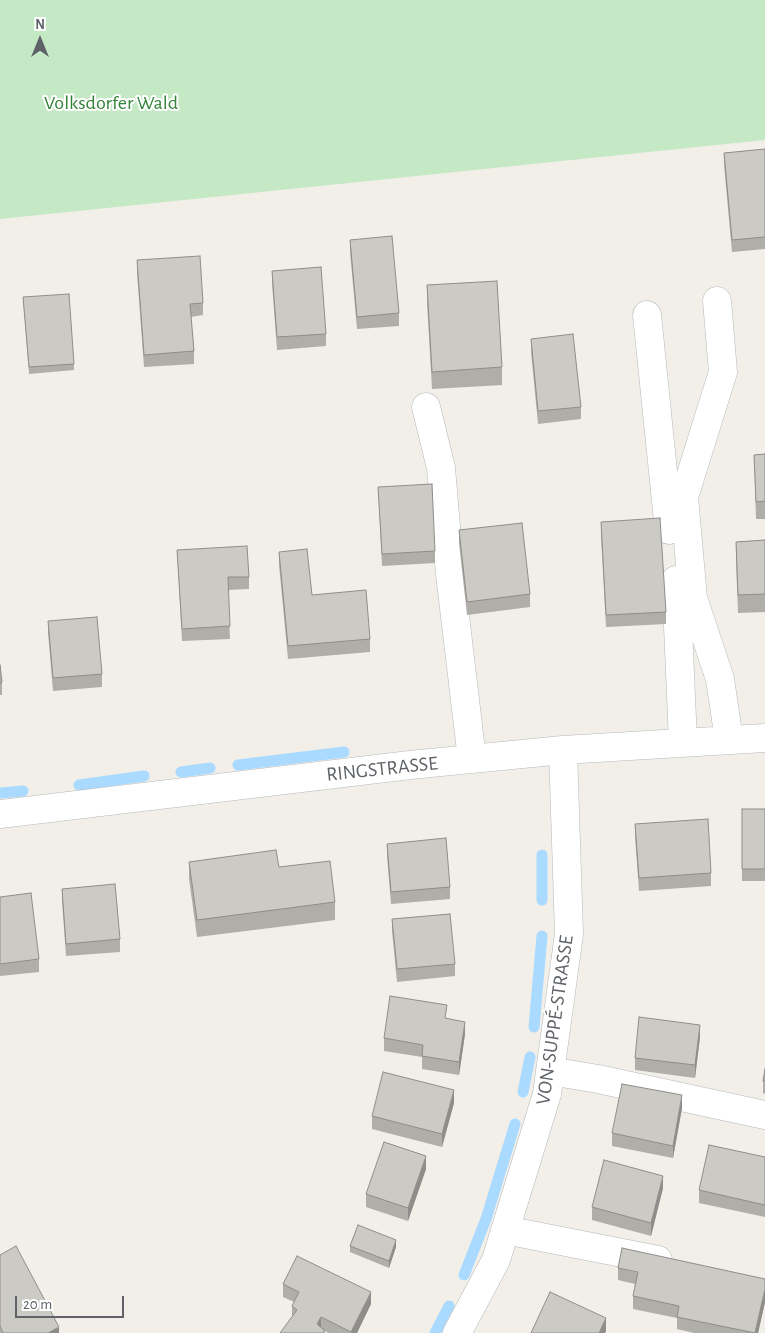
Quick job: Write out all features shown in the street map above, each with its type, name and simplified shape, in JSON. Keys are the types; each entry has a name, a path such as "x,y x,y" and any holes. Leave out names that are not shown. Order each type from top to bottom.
{"street":[{"path":"717,301 723,372 684,497 693,598 720,679 730,740"},
{"path":"647,315 668,529 673,537 683,742"},
{"path":"426,407 441,468 450,574 472,759"},
{"name":"RINGSTRASSE","path":"0,814 472,759 563,750 765,738"},
{"name":"VON-SUPPÉ-STRASSE","path":"457,1333 496,1260 547,1094 568,934 563,750"},
{"path":"550,1071 598,1079 765,1115"},
{"path":"505,1230 557,1238 681,1265"}],"green space":[{"name":"Volksdorfer Wald","path":"0,0 765,0 765,140 0,219"}],"building":[{"path":"765,149 765,237 732,240 724,153"},
{"path":"392,236 399,313 357,317 350,240"},
{"path":"200,256 203,303 190,304 194,351 144,355 137,260"},
{"path":"321,267 326,334 277,337 272,271"},
{"path":"497,281 502,367 432,372 427,285"},
{"path":"69,294 74,364 29,367 23,297"},
{"path":"573,334 581,407 538,411 531,339"},
{"path":"765,454 765,501 756,502 754,455"},
{"path":"432,484 435,551 382,554 378,487"},
{"path":"660,518 666,612 606,615 601,522"},
{"path":"522,523 530,594 467,602 459,530"},
{"path":"765,540 765,594 738,595 736,542"},
{"path":"247,546 249,577 228,577 230,626 182,629 177,550"},
{"path":"307,549 312,595 366,590 370,639 288,646 279,552"},
{"path":"97,617 102,674 53,678 48,621"},
{"path":"0,665 2,682 0,683"},
{"path":"742,809 765,809 765,869 742,869"},
{"path":"708,819 711,873 639,878 635,824"},
{"path":"446,838 450,887 391,892 387,844"},
{"path":"276,850 279,867 330,861 335,902 197,920 189,862"},
{"path":"115,884 120,939 66,944 62,889"},
{"path":"31,893 39,959 0,964 0,897"},
{"path":"450,914 455,964 397,969 392,919"},
{"path":"390,996 447,1005 445,1018 465,1022 459,1062 422,1056 423,1045 384,1038"},
{"path":"639,1017 700,1025 695,1065 635,1058"},
{"path":"383,1072 454,1090 442,1134 372,1116"},
{"path":"622,1084 682,1095 673,1146 612,1133"},
{"path":"384,1142 426,1156 408,1208 366,1194"},
{"path":"709,1145 765,1157 765,1205 699,1190"},
{"path":"604,1160 663,1176 651,1223 592,1207"},
{"path":"358,1225 396,1240 389,1261 350,1246"},
{"path":"16,1246 59,1327 48,1333 3,1333 0,1326 0,1255"},
{"path":"622,1248 765,1279 765,1289 755,1333 677,1317 679,1306 633,1296 638,1272 618,1268"},
{"path":"297,1256 371,1292 351,1332 321,1317 317,1324 325,1331 323,1333 280,1333 297,1310 292,1306 299,1292 283,1284"},
{"path":"550,1292 606,1318 599,1333 531,1333"}],"waterway":[{"path":"238,765 344,752"},
{"path":"181,772 210,768"},
{"path":"79,785 144,776"},
{"path":"0,793 23,791"},
{"path":"542,855 542,900"},
{"path":"534,1027 542,936"},
{"path":"523,1092 530,1057"},
{"path":"464,1275 486,1219 515,1124"},
{"path":"435,1333 449,1306"}]}
